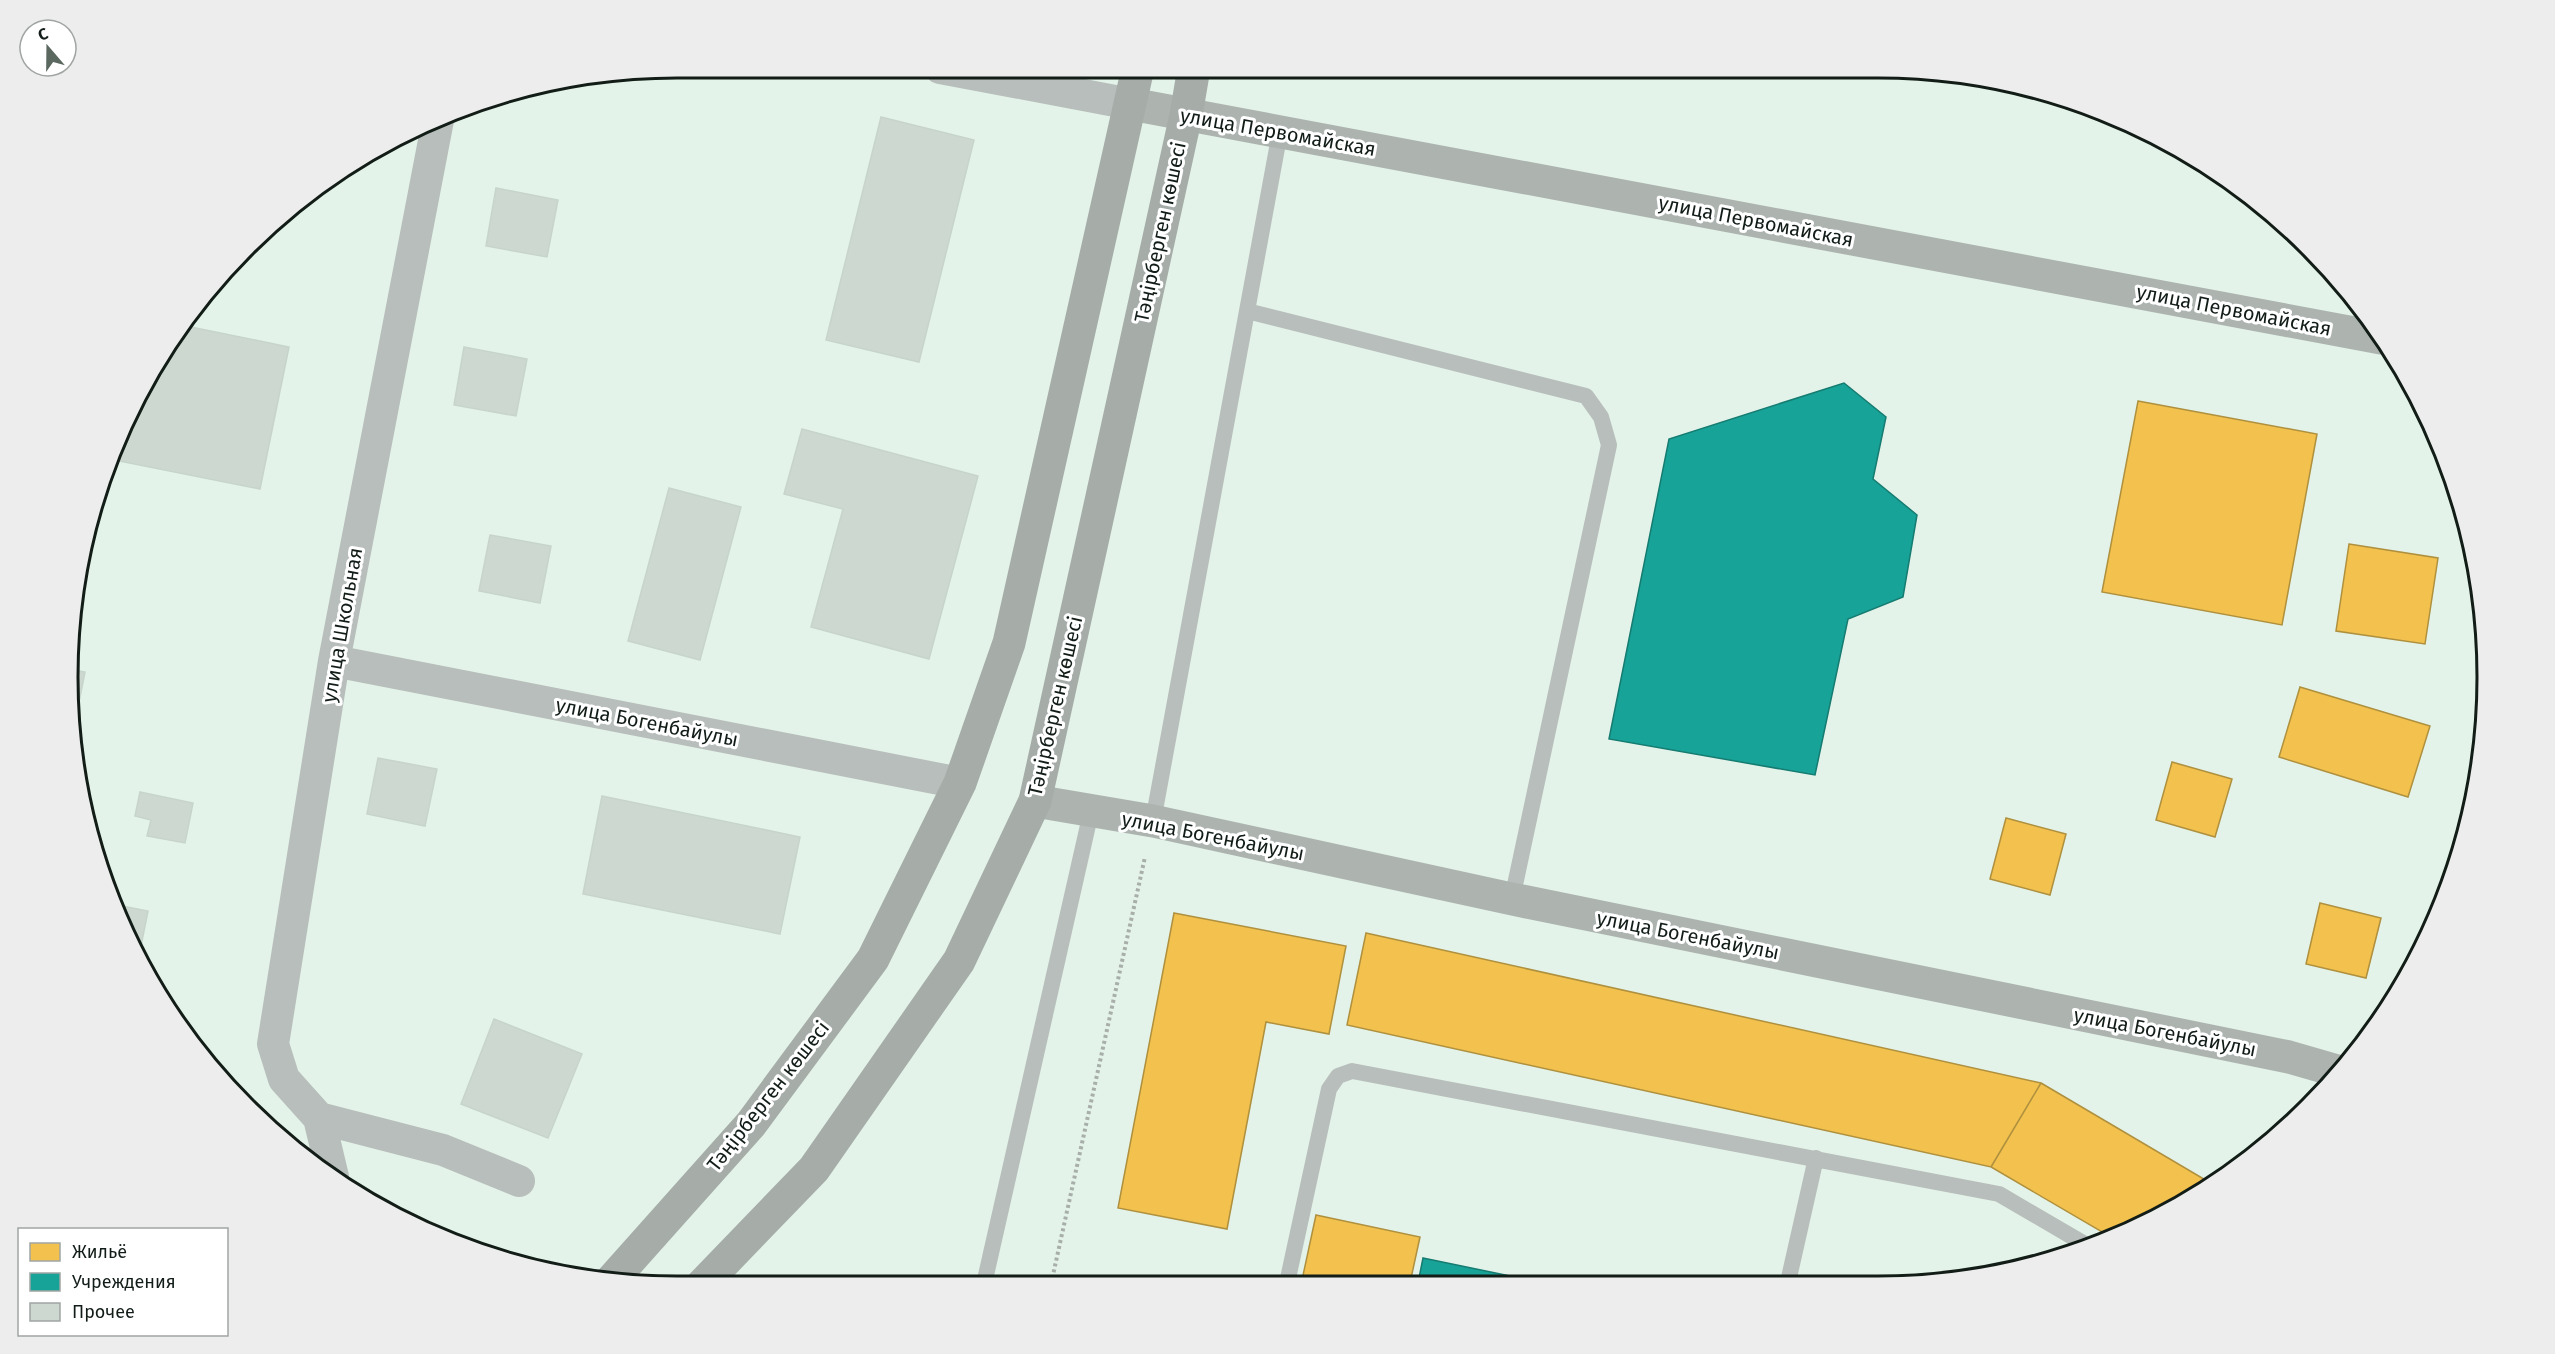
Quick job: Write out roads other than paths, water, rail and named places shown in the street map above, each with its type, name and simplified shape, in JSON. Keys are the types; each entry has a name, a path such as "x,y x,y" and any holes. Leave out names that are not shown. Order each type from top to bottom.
{"main road":[{"name":"Тәңірберген көшесі","path":"618,1273 751,1124 873,959 960,783 1009,643 1136,78"},
{"name":"Тәңірберген көшесі","path":"711,1276 814,1170 952,971 1035,801 1192,78"}],"street":[{"path":"992,78 1131,105"},
{"name":"улица Первомайская","path":"1131,105 2370,336"},
{"name":"улица Школьная","path":"330,1165 319,1118 284,1079 273,1044 334,661 436,129"},
{"name":"улица Богенбайулы","path":"334,661 960,783"},
{"name":"улица Богенбайулы","path":"1035,801 1153,821 1512,899 2289,1057 2331,1069"},
{"path":"319,1118 443,1150 519,1181"}],"lane":[{"path":"1153,821 1280,132"},
{"path":"1247,311 1586,396 1601,417 1609,446 1512,899"},
{"path":"986,1276 1090,812"},
{"path":"1289,1276 1329,1089 1338,1076 1352,1071 1999,1194 2079,1241"},
{"path":"1789,1276 1816,1158"}]}
